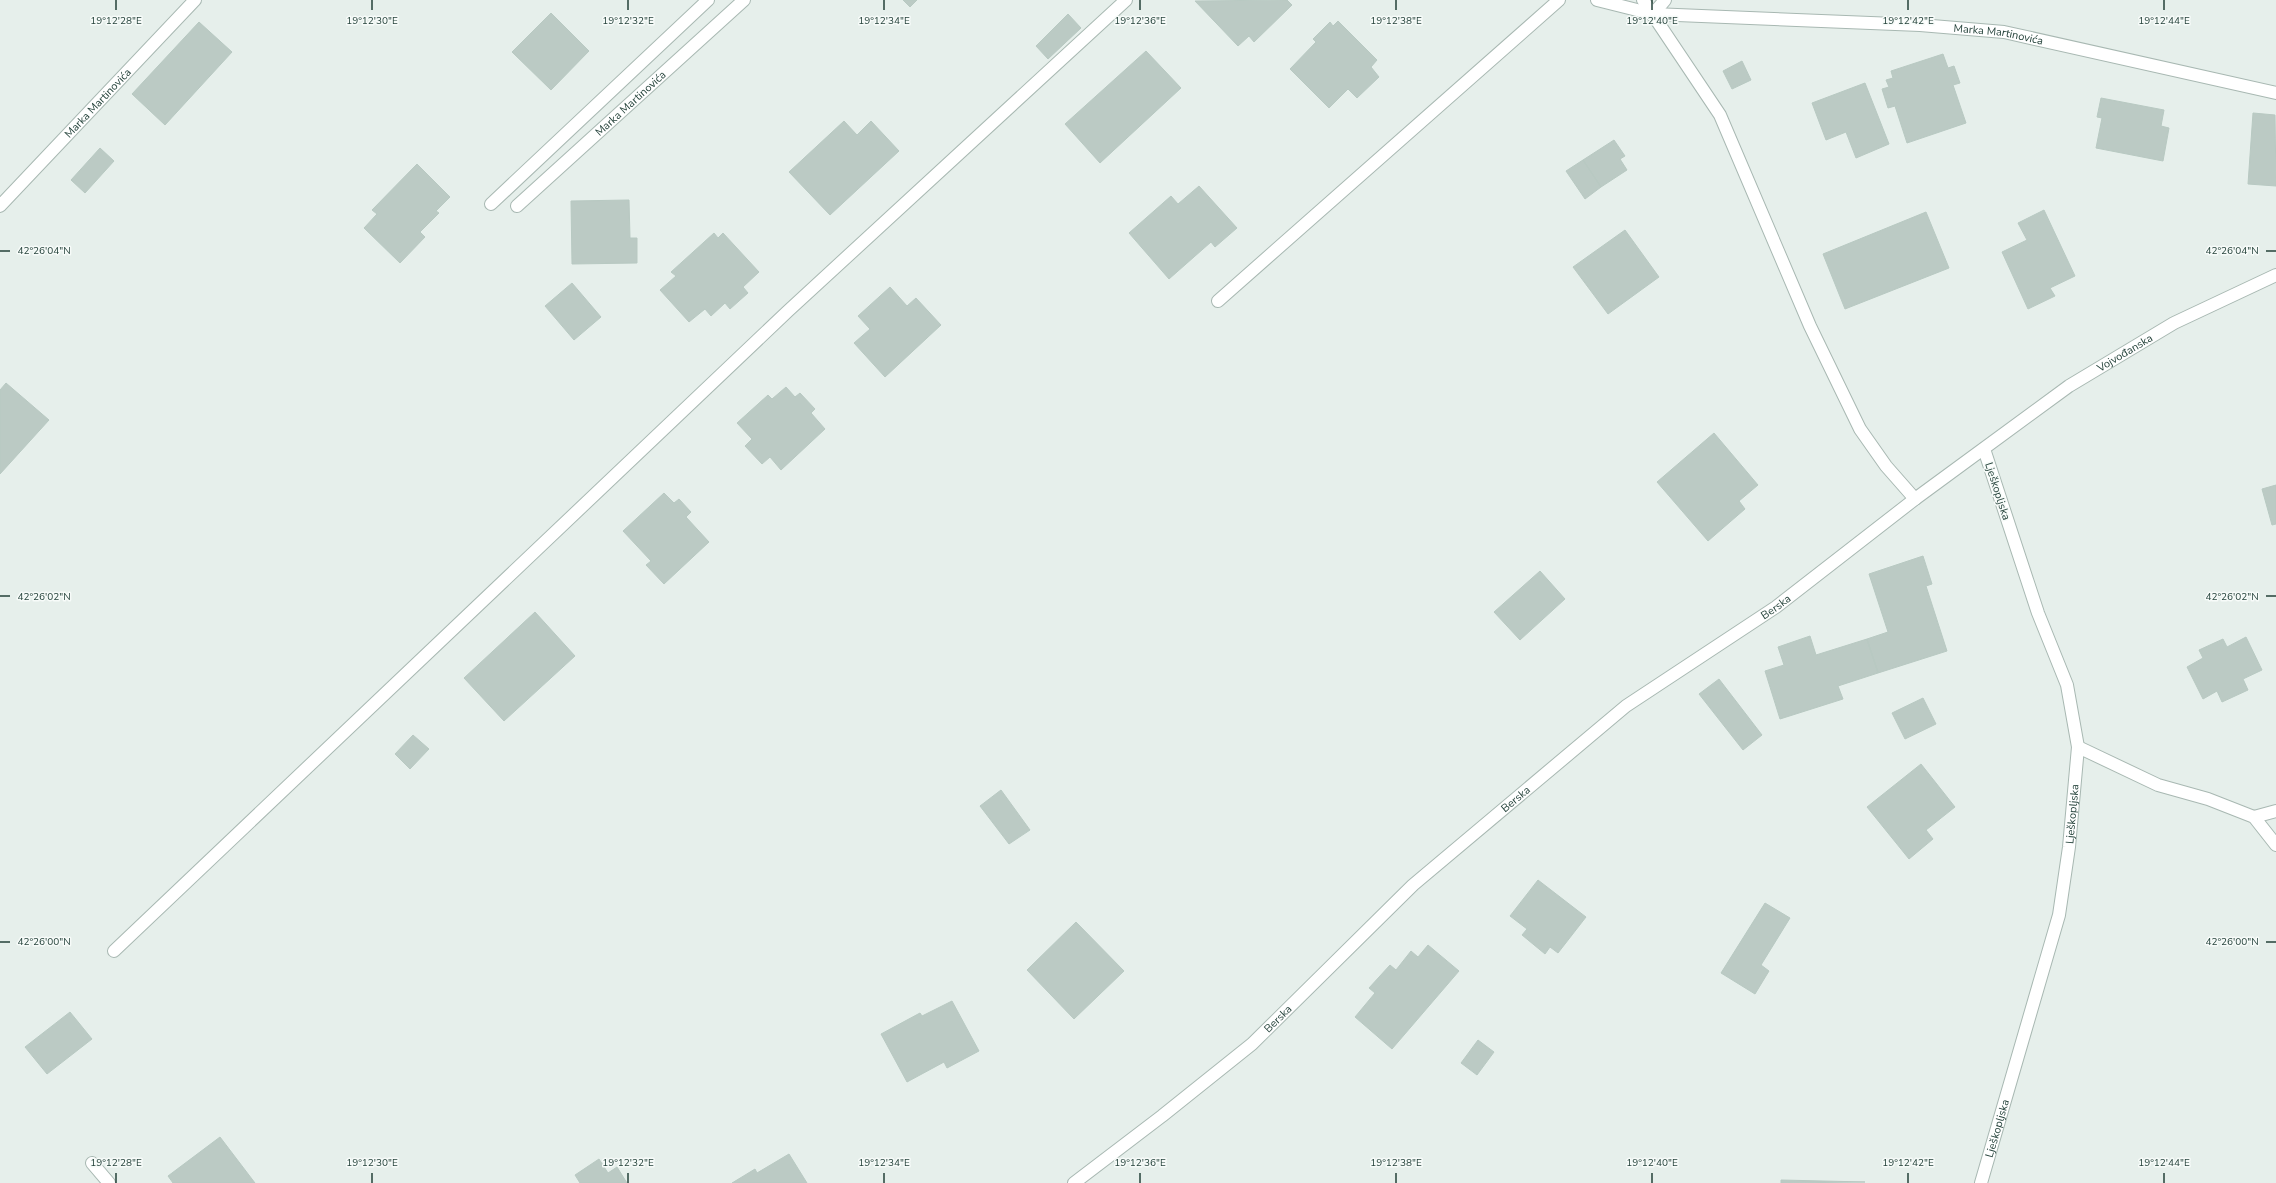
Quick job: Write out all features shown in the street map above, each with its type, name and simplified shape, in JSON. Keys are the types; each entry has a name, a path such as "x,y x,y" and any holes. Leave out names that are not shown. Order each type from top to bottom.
{"street":[{"name":"Marka Martinovića","path":"0,206 195,0"},
{"name":"Marka Martinovića","path":"491,204 708,0"},
{"name":"Marka Martinovića","path":"517,206 744,0"},
{"path":"114,952 788,311 1126,0"},
{"path":"1218,301 1559,0"},
{"name":"Marka Martinovića","path":"1597,0 1653,14 1920,25 2004,32 2276,93"},
{"path":"1643,0 1720,115 1810,326 1860,429 1886,466 1914,499"},
{"path":"1653,14 1665,0"},
{"name":"Vojvođanska","path":"1984,449 2069,386 2174,323 2276,275"},
{"name":"Berska","path":"1074,1183 1162,1116 1252,1044 1413,885 1626,706 1776,607 1914,499 1984,449"},
{"name":"Lješkopljska","path":"1981,1183 2059,915 2069,847 2078,747 2067,685 2038,613 1984,449"},
{"path":"2078,747 2158,785 2208,799 2254,817 2276,845"},
{"path":"2254,817 2276,811"},
{"path":"92,1163 109,1183"}],"building":[{"path":"903,0 917,0 910,7"},
{"path":"1287,0 1292,5 1254,42 1249,36 1238,46 1195,1"},
{"path":"551,13 589,51 551,90 512,52"},
{"path":"1068,14 1081,28 1048,59 1036,46"},
{"path":"1338,21 1377,60 1371,67 1379,77 1357,98 1348,89 1329,108 1290,69 1316,42 1313,39 1330,22 1333,26"},
{"path":"199,22 232,52 165,125 132,94"},
{"path":"1146,51 1181,88 1100,163 1065,124"},
{"path":"1943,54 1948,68 1954,66 1960,83 1953,85 1966,123 1907,143 1895,106 1888,108 1882,89 1889,87 1886,80 1893,78 1891,71"},
{"path":"1742,61 1751,80 1732,89 1723,71"},
{"path":"1865,83 1889,144 1856,158 1846,132 1826,140 1812,103"},
{"path":"2101,98 2164,110 2161,126 2169,128 2163,161 2096,148 2102,118 2097,117"},
{"path":"2253,113 2275,115 2276,186 2248,184"},
{"path":"844,121 857,135 871,121 899,151 830,215 789,172"},
{"path":"1614,140 1625,156 1620,159 1627,170 1601,187 1583,160"},
{"path":"100,148 114,161 85,193 71,180"},
{"path":"1583,160 1601,187 1585,199 1566,171"},
{"path":"417,164 450,197 436,211 439,213 420,232 425,237 400,263 364,228 377,214 372,210"},
{"path":"1199,186 1237,228 1215,247 1211,242 1169,279 1129,233 1171,196 1178,204"},
{"path":"629,200 630,238 637,238 637,263 572,264 571,201"},
{"path":"2044,210 2075,276 2050,288 2055,296 2028,309 2002,252 2027,240 2018,223"},
{"path":"1926,212 1949,268 1845,309 1823,254"},
{"path":"1625,230 1659,277 1608,314 1573,267"},
{"path":"714,233 718,238 723,233 759,272 743,287 748,293 730,309 725,303 711,316 705,309 689,322 660,290 676,276 671,272"},
{"path":"572,283 601,317 574,340 545,306"},
{"path":"890,287 907,306 916,298 941,325 885,377 854,343 870,329 858,316"},
{"path":"6,383 49,420 0,474 0,390"},
{"path":"786,387 795,397 800,393 815,409 811,413 825,429 781,470 770,457 762,464 745,446 752,439 737,423 768,395 772,399"},
{"path":"1714,433 1758,485 1739,501 1745,509 1708,541 1657,482"},
{"path":"2276,485 2276,524 2272,525 2262,489"},
{"path":"664,493 674,503 679,499 691,512 686,517 709,542 664,584 646,565 651,561 623,531"},
{"path":"1923,556 1932,584 1926,586 1947,651 1878,673 1867,639 1888,632 1869,574"},
{"path":"1540,571 1565,599 1520,640 1494,612"},
{"path":"535,612 575,656 504,721 464,678"},
{"path":"1810,636 1816,655 1867,639 1878,673 1838,686 1843,699 1780,719 1765,671 1784,665 1778,647"},
{"path":"2246,637 2262,670 2243,679 2248,690 2222,702 2217,691 2203,699 2187,667 2203,658 2199,650 2223,639 2227,647"},
{"path":"1719,679 1762,735 1743,750 1699,694"},
{"path":"1923,698 1936,724 1905,739 1892,713"},
{"path":"413,735 429,749 410,769 395,754"},
{"path":"1921,764 1955,807 1926,830 1933,839 1909,859 1867,807"},
{"path":"1001,790 1030,830 1009,844 980,806"},
{"path":"1538,880 1586,917 1558,953 1550,947 1545,954 1522,935 1527,929 1510,916"},
{"path":"1765,903 1790,918 1761,965 1769,971 1755,994 1721,973"},
{"path":"1076,922 1124,971 1074,1019 1027,970"},
{"path":"1428,945 1459,971 1392,1049 1355,1017 1375,993 1369,988 1390,965 1396,970 1411,951 1418,957"},
{"path":"952,1001 979,1051 947,1068 944,1062 907,1082 881,1034 920,1013 922,1016"},
{"path":"70,1012 92,1039 47,1074 25,1047"},
{"path":"1478,1040 1494,1052 1477,1075 1461,1063"},
{"path":"220,1137 255,1183 173,1183 168,1176"},
{"path":"789,1154 807,1183 732,1183 755,1169 757,1173"},
{"path":"599,1159 608,1173 617,1167 627,1183 580,1183 575,1175"},
{"path":"1781,1180 1865,1182 1781,1183"}]}
